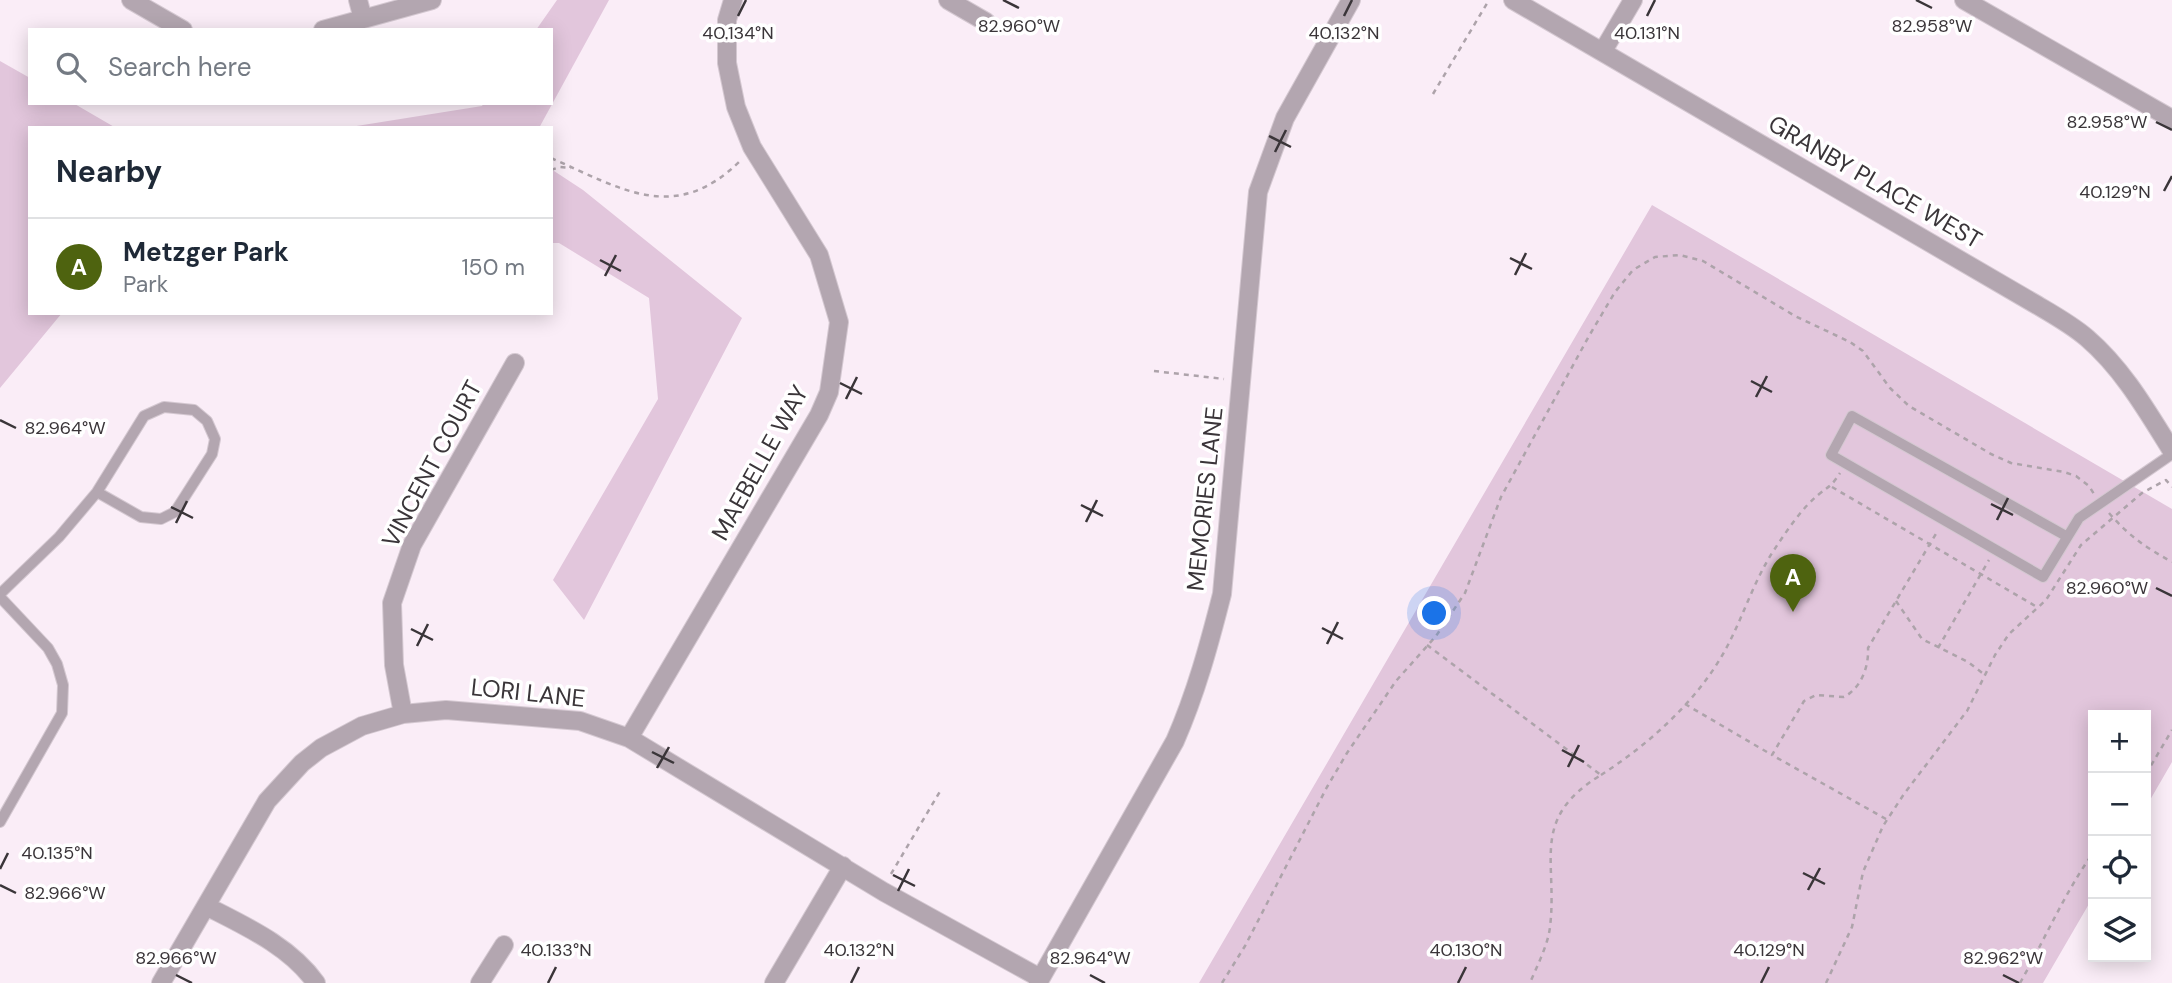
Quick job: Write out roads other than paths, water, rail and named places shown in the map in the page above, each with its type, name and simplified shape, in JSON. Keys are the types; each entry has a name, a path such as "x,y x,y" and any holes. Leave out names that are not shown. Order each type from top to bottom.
{"street":[{"path":"131,0 180,28"},
{"path":"358,0 363,19"},
{"path":"330,28 432,0"},
{"name":"MAEBELLE WAY","path":"629,738 819,415 829,392 839,322 819,255 752,147 736,107 727,63 727,20 733,0"},
{"path":"947,0 986,22"},
{"name":"MEMORIES LANE","path":"1039,981 1175,741 1193,699 1222,594 1258,192 1285,118 1351,0"},
{"name":"GRANBY PLACE WEST","path":"1513,0 2037,305 2086,337 2111,360 2132,388 2172,453"},
{"path":"1603,51 1633,0"},
{"path":"1964,0 2172,119"},
{"name":"VINCENT COURT","path":"403,714 394,665 392,603 412,545 515,363"},
{"name":"LORI LANE","path":"161,983 251,826 286,779 321,748 362,726 403,714 446,710 580,721 629,738 1039,981"},
{"path":"774,983 843,866"},
{"path":"206,906 245,925 271,942 293,959 316,983"},
{"path":"480,983 503,945"}],"lane":[{"path":"0,822 62,713 63,685 57,664 48,648 0,595 59,537 97,492 144,416 164,407 194,411 207,421 215,439 212,454 175,512 161,519 141,517 97,492"},
{"path":"2066,536 1852,416 1831,455 2043,577 2079,518 2172,453"}],"place":[{"name":"Metzger Park","path":"1793,612"}]}
